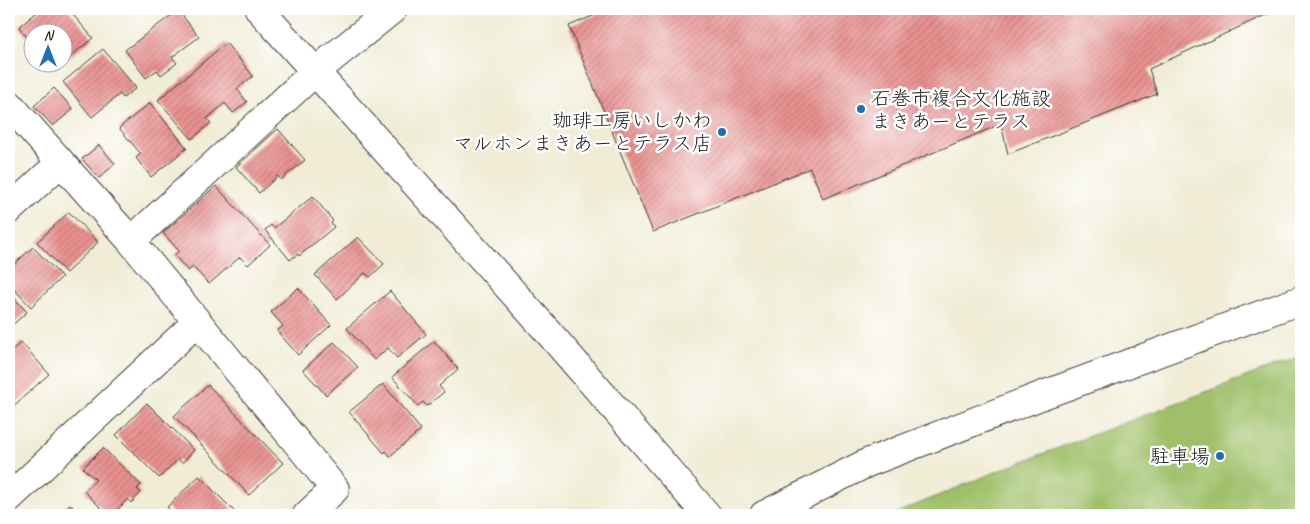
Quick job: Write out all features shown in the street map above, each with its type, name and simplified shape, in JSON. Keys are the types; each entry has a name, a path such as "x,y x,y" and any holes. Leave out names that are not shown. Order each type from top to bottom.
{"street":[{"path":"260,9 543,326 707,515"},
{"path":"131,241 316,71 393,9"},
{"path":"9,104 131,241 335,489 307,515"},
{"path":"9,210 60,163"},
{"path":"764,515 867,463 1043,395 1301,300"},
{"path":"9,498 196,322"}],"green space":[{"path":"1301,356 1301,515 892,515 1000,470"}],"building":[{"path":"41,9 68,9 93,38 72,55 72,22 25,22"},
{"name":"石巻市複合文化施設 まきあーとテラス","path":"609,9 1278,9 1149,69 1157,94 1008,154 1001,124 823,199 810,168 653,232 569,26"},
{"path":"178,10 199,37 172,57 177,63 161,75 157,70 146,78 125,50"},
{"path":"226,43 253,76 237,89 247,102 233,113 225,103 207,119 211,123 192,139 158,100"},
{"path":"103,49 136,88 123,98 120,94 92,117 63,82"},
{"path":"54,88 73,109 53,126 34,106"},
{"path":"150,103 187,148 151,177 136,158 141,154 119,128"},
{"path":"278,129 305,160 281,180 278,176 259,193 236,167"},
{"path":"99,145 115,164 99,178 82,159"},
{"path":"216,186 270,245 248,265 240,257 209,284 193,267 188,271 174,255 179,251 163,233"},
{"path":"313,196 333,221 331,223 334,227 299,256 298,254 290,260 265,230 271,225 274,228"},
{"path":"69,212 98,242 66,273 37,242"},
{"path":"358,237 384,264 370,277 365,273 337,299 315,275"},
{"path":"33,247 62,277 31,307 9,284 9,269"},
{"path":"298,288 331,325 298,355 277,331 283,326 271,312"},
{"path":"390,291 426,334 397,358 388,348 374,360 347,328"},
{"path":"9,292 27,312 9,328"},
{"path":"434,341 458,369 439,386 444,392 427,406 423,402 418,406 392,377"},
{"path":"21,342 49,374 9,410 9,353"},
{"path":"334,342 358,367 326,395 303,370"},
{"path":"383,384 421,430 390,456 386,451 384,453 349,412"},
{"path":"208,385 283,463 249,495 174,416"},
{"path":"147,403 194,450 182,463 178,459 159,478 116,435"},
{"path":"103,448 141,485 137,489 141,493 131,503 128,499 112,515 108,515 84,491 96,480 83,468"},
{"path":"199,476 235,512 232,515 175,515 167,507"},
{"path":"70,504 81,515 49,515 56,509 60,513"}],"place":[{"name":"石巻市複合文化施設 まきあーとテラス","path":"861,109"},
{"name":"珈琲工房いしかわ マルホンまきあーとテラス店","path":"722,132"},
{"name":"駐車場","path":"1220,456"}]}
